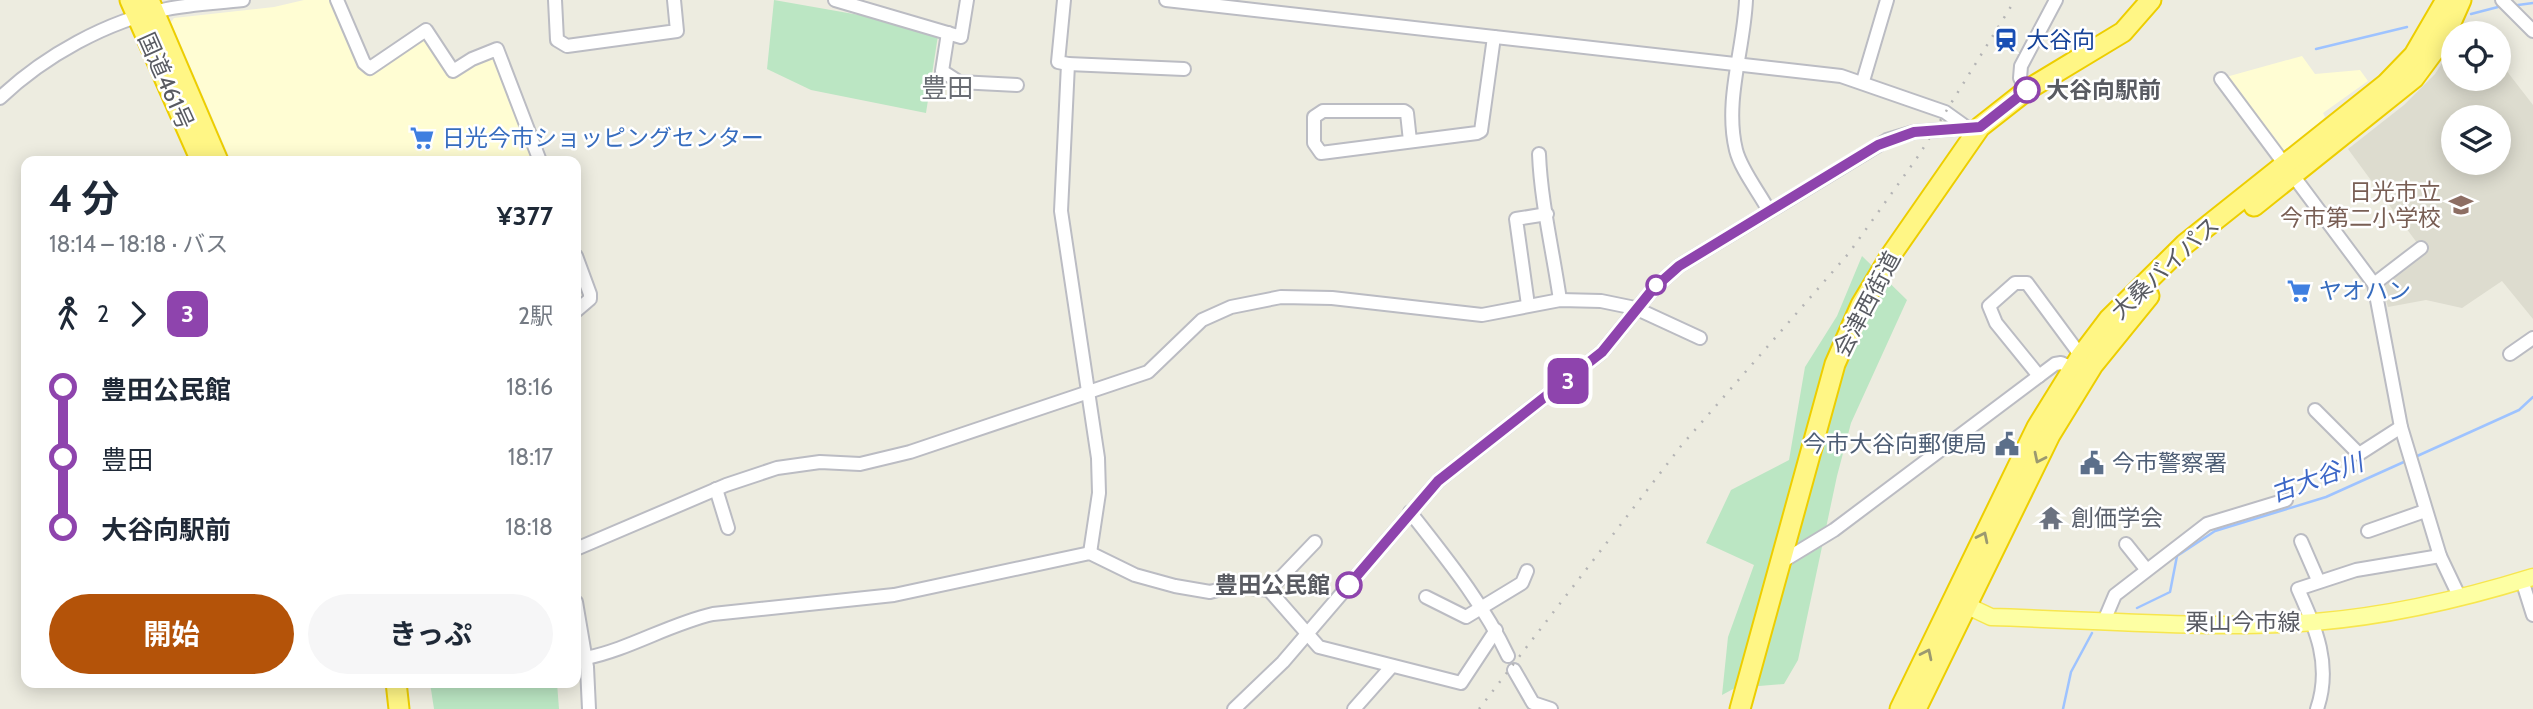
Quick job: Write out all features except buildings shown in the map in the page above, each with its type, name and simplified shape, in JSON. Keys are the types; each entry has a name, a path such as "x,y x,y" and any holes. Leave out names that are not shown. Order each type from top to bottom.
{"highway":[{"name":"会津西街道","path":"1740,709 1783,561 1829,386 1846,336 1891,255 1973,127 2027,90 2123,32 2151,0"},
{"name":"大桑バイパス","path":"2055,410 2154,290 2403,68 2423,43 2446,0"},
{"name":"大桑バイパス","path":"1900,709 1960,603 2077,362 2147,279 2185,244 2414,78 2445,36 2461,0"},
{"name":"国道461号","path":"143,7 199,156"},
{"name":"国道461号","path":"143,7 216,156"},
{"name":"大桑バイパス","path":"1916,709 1960,603"},
{"path":"397,688 399,709"},
{"path":"410,688 412,709"}],"main road":[{"name":"栗山今市線","path":"1960,603 1991,617 2250,624 2313,622 2423,607 2528,578"}],"street":[{"path":"0,98 33,70 143,7 243,0"},
{"path":"337,0 364,63 370,68 426,30 453,71 472,59 497,49 538,156"},
{"path":"555,0 557,40 568,46 677,31 674,0"},
{"path":"835,0 961,37 967,0"},
{"path":"1064,0 1058,62 1184,69"},
{"path":"1166,0 1206,2 1863,81 1945,112 1973,127"},
{"path":"1746,0 1733,108 1737,152 1769,211"},
{"path":"1863,81 1887,0"},
{"path":"2027,90 2020,78 2021,66 2056,0"},
{"path":"2502,0 2533,31"},
{"path":"948,33 942,71 960,82 1017,85"},
{"path":"1410,141 1407,113 1404,111 1323,111 1314,117 1314,143 1321,153 1410,141 1481,131 1494,37"},
{"path":"1068,64 1061,211 1100,475 1090,553"},
{"path":"2221,79 2374,284 2382,313 2391,383 2425,511 2440,556 2460,598"},
{"path":"1234,709 1269,676 1410,512 1457,464 1602,352 1635,308 1679,266 1887,140 1914,132 1973,127"},
{"path":"1539,155 1541,197 1547,214 1560,300"},
{"path":"1528,305 1516,219 1547,214"},
{"path":"2374,284 2421,248"},
{"path":"581,271 590,299 581,307"},
{"path":"1783,561 1834,530 2055,364 2077,362 2027,283 2015,283 1989,306 1996,323 2039,376"},
{"path":"581,547 716,489 777,468 820,462 860,464 910,452 1148,372 1202,320 1231,307 1280,297 1332,298 1408,309 1482,315 1560,300 1601,302 1635,308 1700,338"},
{"path":"2510,354 2533,338"},
{"path":"2315,410 2359,454 2402,427"},
{"path":"716,489 728,528"},
{"path":"2104,621 2115,594 2207,524 2286,500"},
{"path":"2368,531 2425,511"},
{"path":"1410,512 1496,630 1508,656"},
{"path":"2301,541 2318,580"},
{"path":"1269,590 1315,542"},
{"path":"2126,544 2146,569"},
{"path":"586,658 608,653 685,620 894,595 1090,553 1135,575 1175,586 1210,592 1233,586 1269,590 1319,647 1461,682 1496,630"},
{"path":"2316,709 2324,688 2325,668 2313,622 2298,589 2318,580 2324,582 2356,570 2440,556"},
{"path":"1426,597 1466,617 1522,583 1527,571"},
{"path":"2528,578 2533,615"},
{"path":"581,630 586,658 589,709"},
{"path":"1354,709 1392,666"},
{"path":"1514,670 1533,703 1551,709"}],"shaded area":[{"path":"304,0 331,0 357,63 364,72 369,73 419,37 426,39 451,76 495,56 534,156 229,156 171,22 174,18 274,7"},
{"path":"2302,56 2315,74 2360,70 2368,81 2323,113 2325,117 2320,122 2282,152 2226,77"},
{"name":"日光市立 今市第二小学校","path":"2441,65 2441,91 2511,91 2511,77 2533,105 2533,319 2502,281 2462,308 2426,300 2388,307 2381,283 2423,251 2348,149 2404,105"}],"green space":[{"path":"774,0 939,29 926,113 811,90 767,69"},
{"path":"1862,256 1907,300 1851,423 1798,660 1784,684 1735,688 1722,695 1728,637 1754,565 1706,543 1731,490 1789,460 1805,367 1837,316"},
{"path":"431,688 557,688 559,709 434,709"}],"waterway":[{"path":"2518,5 2533,3"},
{"path":"2471,14 2498,7"},
{"path":"2316,49 2407,27"},
{"name":"古大谷川","path":"2415,457 2519,410 2533,397"},
{"name":"古大谷川","path":"2137,608 2170,592 2177,556 2215,531 2326,497 2406,461"},
{"name":"古大谷川","path":"2063,709 2071,672 2092,633"}],"railway":[{"path":"1479,709 1681,446 1849,253 1919,155 2015,0"}],"bus line":[{"name":"3","path":"1349,585 1438,481 1602,352 1635,308 1679,266 1887,140 1914,132 1980,127 1993,114 2027,90"}],"place":[{"name":"大谷向","path":"2006,40"},
{"name":"大谷向駅前","path":"2027,90"},
{"name":"日光今市ショッピングセンター","path":"422,138"},
{"name":"日光市立 今市第二小学校","path":"2461,205"},
{"name":"ヤオハン","path":"2299,291"},
{"name":"今市大谷向郵便局","path":"2007,444"},
{"name":"今市警察署","path":"2092,463"},
{"name":"創価学会","path":"2051,518"},
{"name":"豊田公民館","path":"1349,585"}],"district":[{"name":"豊田","path":"947,88"}]}
